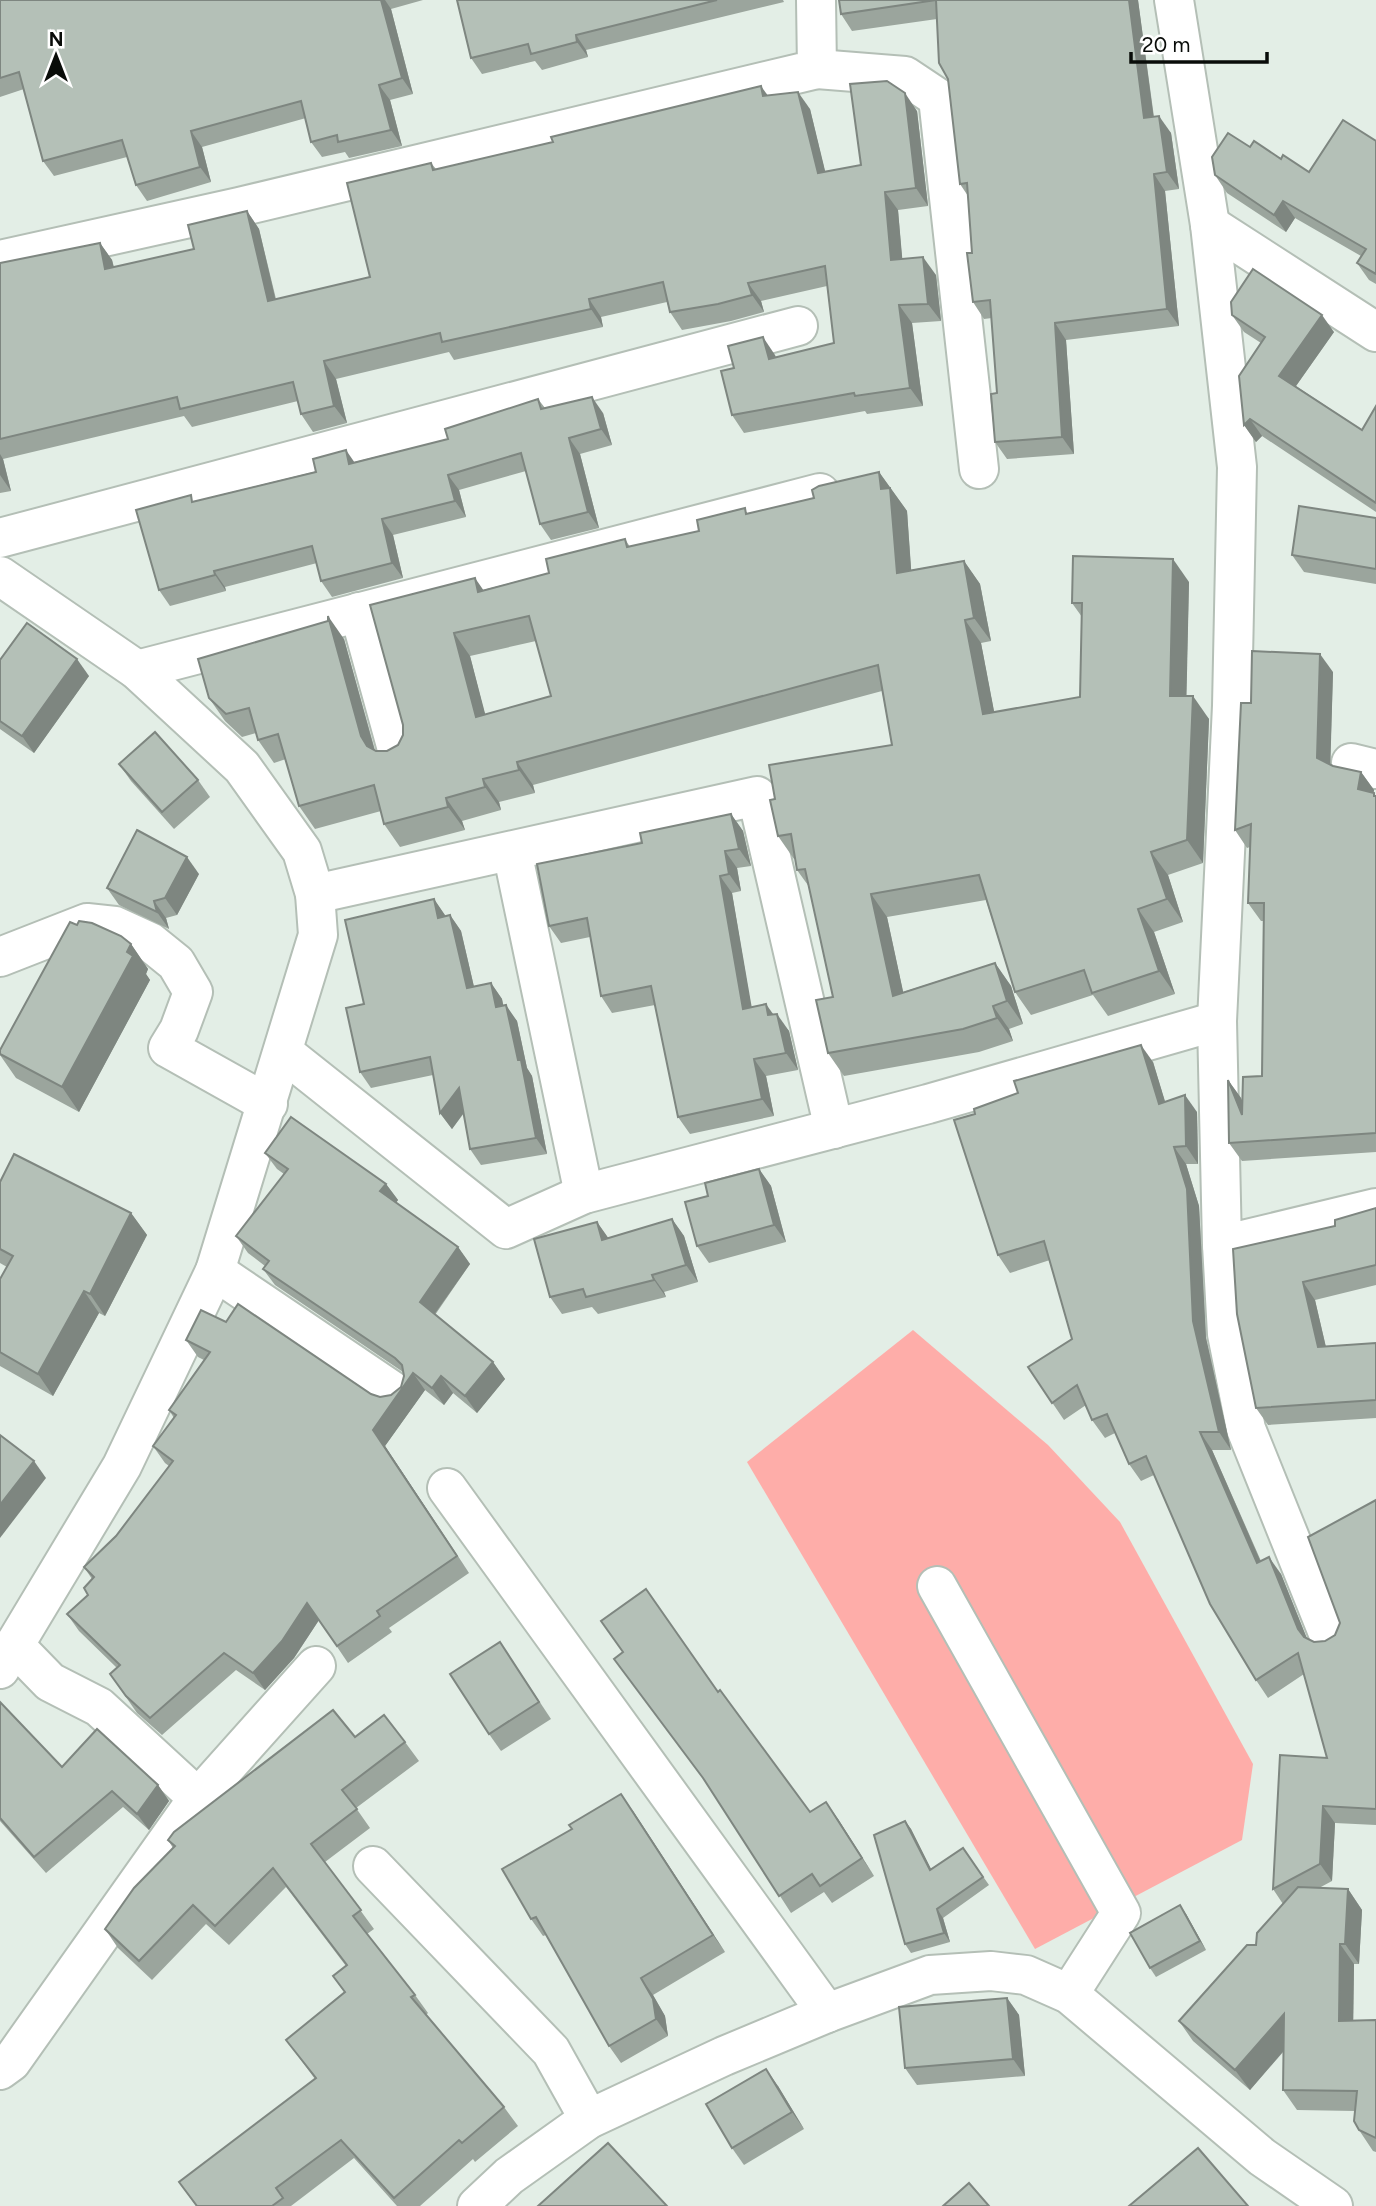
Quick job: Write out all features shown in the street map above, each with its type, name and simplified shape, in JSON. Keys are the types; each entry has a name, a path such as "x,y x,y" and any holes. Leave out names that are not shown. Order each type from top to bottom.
{"street":[{"path":"816,0 817,69"},
{"path":"1174,0 1210,225 1237,467 1232,706 1217,1021 1222,1245 1227,1334 1245,1429 1329,1638"},
{"path":"0,260 239,207 817,69 905,76 938,98 979,469"},
{"path":"1210,225 1376,332"},
{"path":"0,538 798,326"},
{"path":"136,670 820,493"},
{"path":"0,576 136,670 242,767 302,851 315,894 318,935 215,1271 122,1466 7,1657 99,1707 198,1798"},
{"path":"359,612 398,753"},
{"path":"315,894 757,796 834,1129"},
{"path":"512,850 584,1194"},
{"path":"0,957 87,923 115,926 150,942 176,963 193,992 179,1030 168,1048 268,1104"},
{"path":"283,1052 506,1228 584,1194 834,1129 1217,1021"},
{"path":"1222,1245 1376,1208"},
{"path":"215,1271 394,1392"},
{"path":"447,1488 827,2013"},
{"path":"937,1586 1121,1913 1069,1994"},
{"path":"0,2070 10,2062 198,1798 316,1667"},
{"path":"373,1866 551,2050 589,2119"},
{"path":"477,2206 509,2176 589,2119 724,2056 827,2013 930,1975 990,1971 1026,1975 1069,1994 1262,2157 1333,2206"}],"shaded area":[{"path":"913,1330 1048,1445 1120,1522 1253,1764 1242,1840 1035,1949 747,1462"}],"building":[{"path":"0,0 381,0 402,78 379,85 391,130 338,142 337,135 311,142 301,101 191,131 200,167 136,185 122,140 43,161 19,72 0,78"},
{"path":"457,0 717,0 576,35 577,42 531,54 528,44 471,58"},
{"path":"839,0 936,0 841,14"},
{"path":"936,0 1129,0 1144,118 1159,116 1167,172 1154,174 1167,309 1055,323 1062,437 995,442 991,394 997,393 990,300 973,302 967,253 972,253 967,183 960,184 948,79 939,63"},
{"path":"887,81 905,93 916,188 885,192 891,260 923,257 928,304 899,305 910,388 855,396 854,393 732,415 721,371 734,368 728,346 763,337 769,359 834,343 825,266 748,283 752,295 718,304 670,312 663,282 589,299 591,309 442,342 440,333 324,361 334,406 301,414 293,382 180,409 177,397 0,439 0,263 100,243 105,269 194,249 188,225 247,211 268,301 370,277 347,183 431,163 433,170 553,142 551,137 761,86 763,96 798,92 818,173 861,165 850,84"},
{"path":"1343,120 1376,141 1376,274 1357,263 1366,249 1283,201 1274,215 1215,175 1212,157 1228,133 1250,147 1254,141 1281,159 1283,155 1309,172"},
{"path":"1253,269 1322,315 1279,376 1362,430 1376,406 1376,503 1250,419 1244,425 1239,376 1265,337 1232,315 1231,302"},
{"path":"592,397 601,429 569,438 588,512 540,524 521,453 448,475 455,501 382,519 392,563 321,581 312,546 214,571 215,575 159,590 136,510 191,495 192,502 316,472 313,459 346,450 349,464 448,439 445,429 538,399 541,409"},
{"path":"879,472 881,489 890,488 897,573 964,561 974,618 965,620 983,714 1080,697 1082,603 1072,603 1073,556 1173,559 1170,696 1193,696 1187,840 1151,852 1167,899 1138,909 1159,971 1092,993 1084,970 1015,992 979,875 871,894 893,996 995,963 1007,1001 993,1006 997,1018 963,1029 828,1053 816,1000 833,997 805,869 797,870 791,834 778,836 770,800 775,799 769,765 892,745 878,665 517,762 519,770 483,779 485,787 446,798 448,807 384,824 374,785 299,806 278,734 258,740 249,708 226,714 209,698 198,659 328,621 328,616 361,736 367,746 376,751 387,751 398,745 403,735 403,725 370,605 475,578 478,592 549,573 546,559 625,539 627,547 699,531 697,520 745,508 746,514 814,498 812,490","holes":["529,616 551,696 476,717 454,633"]},
{"path":"1299,506 1376,518 1376,569 1292,555"},
{"path":"27,623 77,659 22,736 0,721 0,660"},
{"path":"1252,651 1320,654 1317,758 1333,766 1361,772 1358,789 1376,796 1376,1133 1229,1143 1228,1080 1242,1115 1243,1077 1262,1076 1264,903 1248,903 1251,824 1235,830 1241,703 1251,703"},
{"path":"155,732 198,780 162,812 119,764"},
{"path":"731,814 739,849 725,851 729,874 720,876 743,1009 766,1004 768,1015 777,1014 786,1053 754,1059 762,1099 678,1117 651,986 601,996 587,918 549,926 537,864 642,843 640,833"},
{"path":"137,830 187,857 165,898 154,901 157,912 107,888"},
{"path":"434,899 438,918 450,915 467,988 491,983 496,1007 506,1005 518,1060 521,1060 536,1138 470,1149 459,1088 440,1113 430,1057 360,1072 346,1008 364,1004 345,920"},
{"path":"79,921 92,923 121,936 131,944 127,952 133,956 62,1087 0,1054 0,1050 70,922 77,925"},
{"path":"1141,1045 1159,1104 1185,1095 1186,1146 1174,1147 1187,1189 1193,1321 1219,1432 1200,1432 1257,1563 1269,1557 1298,1629 1304,1637 1314,1642 1325,1641 1335,1635 1340,1623 1308,1537 1376,1500 1376,1809 1323,1806 1320,1864 1273,1889 1280,1755 1327,1758 1298,1653 1256,1680 1210,1604 1146,1456 1129,1464 1107,1414 1092,1420 1077,1385 1052,1403 1028,1367 1072,1339 1044,1241 998,1255 954,1120 975,1114 974,1109 1018,1093 1014,1081"},
{"path":"291,1117 386,1184 380,1191 458,1247 420,1302 493,1362 465,1396 441,1376 432,1388 413,1373 373,1430 457,1556 377,1611 380,1616 337,1646 307,1603 282,1641 253,1673 224,1653 150,1718 126,1696 110,1674 120,1665 67,1614 88,1595 84,1588 94,1577 84,1567 116,1536 173,1461 153,1446 176,1415 169,1410 210,1352 186,1340 201,1310 226,1322 238,1304 371,1394 380,1397 391,1395 401,1387 404,1376 402,1365 395,1358 263,1269 269,1261 236,1236 288,1169 265,1153"},
{"path":"14,1154 131,1213 90,1294 84,1291 38,1374 0,1352 0,1279 13,1256 0,1249 0,1182"},
{"path":"759,1169 774,1225 697,1246 685,1202 708,1196 705,1183"},
{"path":"1376,1208 1376,1265 1303,1282 1318,1347 1376,1343 1376,1400 1256,1408 1237,1314 1233,1249 1335,1226 1335,1220"},
{"path":"672,1219 686,1265 652,1275 654,1280 586,1297 583,1289 550,1297 534,1239 597,1222 602,1240"},
{"path":"0,1435 34,1461 0,1505"},
{"path":"646,1589 718,1692 720,1690 810,1812 826,1802 862,1858 820,1886 812,1874 779,1896 703,1778 614,1659 623,1652 601,1621"},
{"path":"500,1642 539,1702 489,1734 450,1674"},
{"path":"0,1702 62,1767 97,1729 158,1785 137,1814 112,1791 34,1857 0,1818"},
{"path":"333,1710 355,1737 384,1715 405,1742 342,1790 357,1809 311,1844 361,1910 353,1916 415,1995 411,1997 504,2107 462,2143 459,2140 394,2198 341,2140 276,2188 283,2198 272,2206 197,2206 179,2182 316,2078 286,2040 345,1992 333,1976 347,1965 273,1868 215,1926 193,1905 139,1961 105,1929 134,1888 175,1846 168,1840 174,1832"},
{"path":"621,1794 713,1935 641,1978 653,1999 656,2019 609,2046 536,1917 531,1919 502,1869 572,1829 569,1825"},
{"path":"905,1821 930,1870 963,1848 983,1877 937,1909 944,1933 905,1944 874,1835"},
{"path":"1298,1887 1348,1889 1345,1944 1340,1944 1339,2021 1376,2020 1376,2138 1359,2130 1354,2121 1357,2091 1283,2090 1284,2014 1235,2070 1179,2021 1247,1945 1256,1945 1257,1933"},
{"path":"1180,1905 1200,1941 1150,1968 1130,1933"},
{"path":"1007,1998 1013,2059 905,2068 899,2007"},
{"path":"766,2069 792,2112 732,2148 706,2104"},
{"path":"608,2143 667,2206 538,2206"},
{"path":"1198,2148 1248,2206 1129,2206"},
{"path":"969,2183 989,2206 943,2206"}]}
